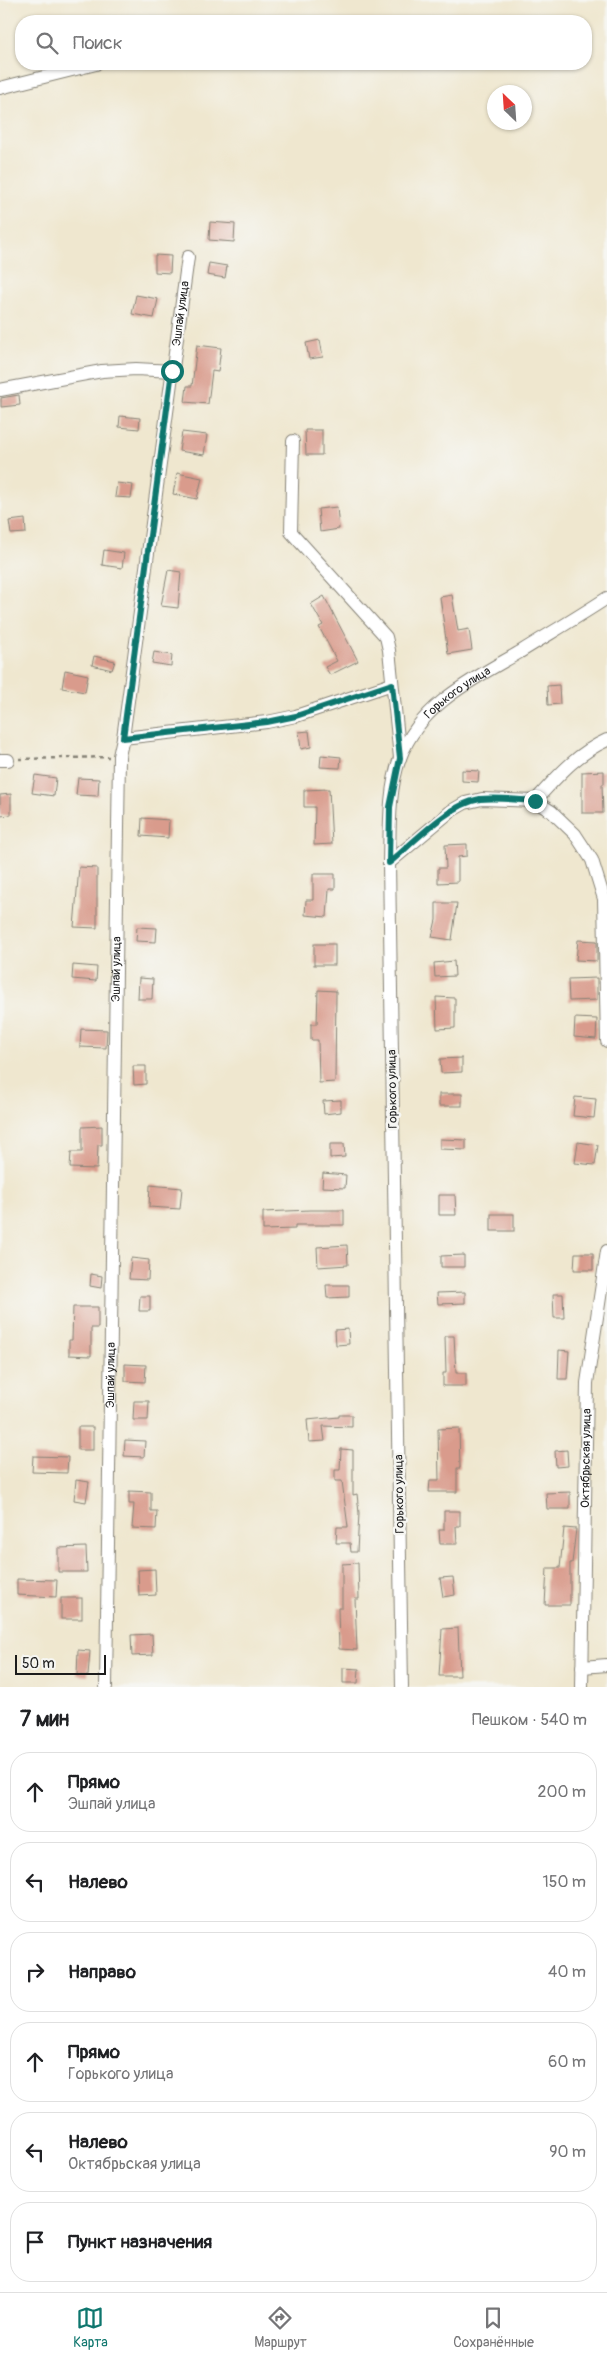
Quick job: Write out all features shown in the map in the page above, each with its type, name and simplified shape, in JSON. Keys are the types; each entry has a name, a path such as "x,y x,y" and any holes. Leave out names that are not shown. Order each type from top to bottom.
{"street":[{"path":"0,88 72,70"},
{"name":"Эшпай улица","path":"106,1687 119,756 188,258"},
{"path":"0,390 102,370 172,371"},
{"path":"293,441 291,532 386,637 400,758"},
{"name":"Горького улица","path":"402,1687 389,863 390,807 400,758 413,735 433,708 456,689 607,598"},
{"path":"123,738 267,722 296,716 392,684"},
{"path":"535,801 571,762 594,746 607,740"},
{"path":"389,863 451,811 465,803 482,799 535,801 552,812 575,834 592,860 604,899 607,1041"},
{"name":"Октябрьская улица","path":"582,1687 587,1383 607,1251"},
{"path":"582,1667 607,1665"}],"path":[{"path":"4,760 119,756"}],"building":[{"path":"210,222 235,224 234,242 209,240"},
{"path":"155,255 171,256 170,273 155,272"},
{"path":"209,263 227,266 225,278 207,275"},
{"path":"136,295 158,299 154,318 132,314"},
{"path":"320,340 323,357 309,359 306,343"},
{"path":"197,345 221,348 218,372 212,371 208,404 185,402 187,386 192,386"},
{"path":"19,395 20,405 1,407 1,398"},
{"path":"120,416 140,418 139,429 119,427"},
{"path":"305,430 322,430 322,455 306,455"},
{"path":"182,432 207,435 204,455 179,451"},
{"path":"177,473 202,478 197,499 173,494"},
{"path":"117,483 133,485 131,498 115,497"},
{"path":"337,507 339,529 320,532 318,509"},
{"path":"25,519 26,533 11,534 9,521"},
{"path":"104,550 124,553 122,568 102,565"},
{"path":"168,570 181,572 178,608 161,606"},
{"path":"452,595 458,631 469,629 472,650 448,654 440,597"},
{"path":"324,596 358,661 330,675 325,667 337,661 319,627 323,625 311,604"},
{"path":"154,652 172,655 171,666 152,663"},
{"path":"94,656 115,661 112,670 92,665"},
{"path":"65,670 88,675 85,692 62,688"},
{"path":"559,685 560,704 548,705 547,686"},
{"path":"309,731 311,747 301,749 299,732"},
{"path":"321,755 341,757 340,768 320,767"},
{"path":"462,770 479,771 478,782 462,781"},
{"path":"604,771 604,784 602,784 603,813 582,813 582,772"},
{"path":"35,775 56,778 54,796 32,793"},
{"path":"78,778 99,779 98,796 76,795"},
{"path":"329,789 332,844 314,845 315,807 304,807 304,790"},
{"path":"11,794 11,815 0,816 0,795"},
{"path":"142,818 169,820 168,838 141,836"},
{"path":"467,844 467,856 458,857 458,882 438,883 438,868 446,868 445,845"},
{"path":"79,867 97,868 97,928 74,927"},
{"path":"313,874 335,874 335,889 329,889 327,917 305,915 306,900 313,900"},
{"path":"436,903 457,903 452,940 432,937 436,920"},
{"path":"137,927 157,928 156,942 136,941"},
{"path":"578,940 597,941 597,961 576,960"},
{"path":"314,944 335,944 335,965 314,965"},
{"path":"454,961 455,976 435,977 434,963"},
{"path":"73,965 97,967 96,981 72,979"},
{"path":"139,978 153,979 152,999 138,999"},
{"path":"597,978 597,1000 569,1001 568,979"},
{"path":"318,990 336,991 335,1082 319,1083 318,1040 311,1040 311,1024 317,1024"},
{"path":"436,997 455,998 455,1028 437,1029"},
{"path":"575,1018 597,1019 596,1039 574,1037"},
{"path":"81,1029 107,1030 106,1048 80,1047"},
{"path":"462,1058 462,1072 441,1073 440,1059"},
{"path":"133,1066 146,1066 146,1084 134,1085"},
{"path":"439,1094 462,1094 462,1106 439,1106"},
{"path":"575,1097 596,1099 594,1118 573,1116"},
{"path":"341,1100 341,1112 324,1114 323,1101"},
{"path":"102,1126 102,1145 98,1145 97,1169 70,1168 71,1152 82,1152 82,1127"},
{"path":"440,1139 466,1140 466,1150 440,1149"},
{"path":"578,1142 598,1145 595,1165 575,1163"},
{"path":"330,1144 344,1144 345,1157 330,1158"},
{"path":"323,1173 346,1175 345,1188 322,1187"},
{"path":"150,1185 182,1188 180,1209 149,1207"},
{"path":"439,1195 455,1195 456,1215 439,1215"},
{"path":"344,1210 344,1225 295,1225 295,1229 263,1230 263,1212"},
{"path":"491,1214 514,1214 514,1231 491,1231"},
{"path":"347,1245 348,1265 318,1267 317,1247"},
{"path":"575,1253 593,1253 593,1270 574,1270"},
{"path":"464,1255 464,1267 441,1267 441,1256"},
{"path":"131,1258 149,1260 148,1280 129,1279"},
{"path":"91,1274 102,1276 101,1288 90,1286"},
{"path":"326,1285 349,1285 349,1297 327,1298"},
{"path":"465,1292 465,1303 438,1304 437,1293"},
{"path":"553,1294 563,1294 564,1318 554,1318"},
{"path":"140,1296 150,1296 150,1311 139,1311"},
{"path":"73,1307 98,1307 98,1328 91,1328 91,1356 69,1355 69,1340 72,1340"},
{"path":"348,1329 349,1344 336,1345 335,1330"},
{"path":"445,1336 454,1336 456,1373 466,1373 466,1386 443,1386 443,1373 446,1373"},
{"path":"559,1350 569,1351 567,1379 558,1379"},
{"path":"125,1364 146,1365 145,1382 125,1381"},
{"path":"134,1401 149,1401 148,1420 133,1420"},
{"path":"339,1415 352,1415 352,1427 323,1426 325,1441 309,1442 307,1420 339,1417"},
{"path":"78,1427 93,1427 93,1450 78,1450"},
{"path":"459,1428 460,1468 457,1468 457,1492 429,1492 430,1480 439,1480 438,1429"},
{"path":"125,1440 145,1441 144,1457 124,1456"},
{"path":"341,1449 353,1450 353,1495 357,1494 359,1513 357,1552 351,1552 350,1543 336,1543 337,1527 348,1527 342,1481 335,1481 335,1470 340,1470"},
{"path":"567,1450 568,1466 556,1467 555,1451"},
{"path":"33,1456 68,1457 67,1473 32,1472"},
{"path":"76,1480 89,1482 86,1502 74,1500"},
{"path":"129,1491 151,1492 151,1511 157,1511 156,1529 132,1528 134,1504 129,1504"},
{"path":"570,1492 570,1509 547,1509 546,1493"},
{"path":"444,1511 460,1511 460,1526 456,1526 457,1544 440,1544 439,1530 444,1530"},
{"path":"564,1528 576,1529 572,1563 570,1563 570,1605 545,1605 547,1568 560,1568"},
{"path":"86,1547 87,1572 58,1572 58,1548"},
{"path":"358,1563 359,1599 355,1599 357,1650 339,1649 338,1608 342,1608 342,1564"},
{"path":"155,1569 156,1595 139,1596 138,1570"},
{"path":"453,1577 455,1595 443,1597 440,1578"},
{"path":"17,1579 57,1580 56,1597 17,1595"},
{"path":"61,1598 82,1598 82,1619 61,1619"},
{"path":"458,1628 460,1676 439,1676 442,1629"},
{"path":"152,1634 153,1655 132,1656 131,1635"},
{"path":"78,1650 90,1651 88,1676 77,1675"},
{"path":"343,1668 359,1669 358,1683 343,1683"}],"route":[{"path":"172,371 123,738 267,722 296,716 392,684 400,758 390,807 389,863 451,811 465,803 482,799 535,801"}]}
